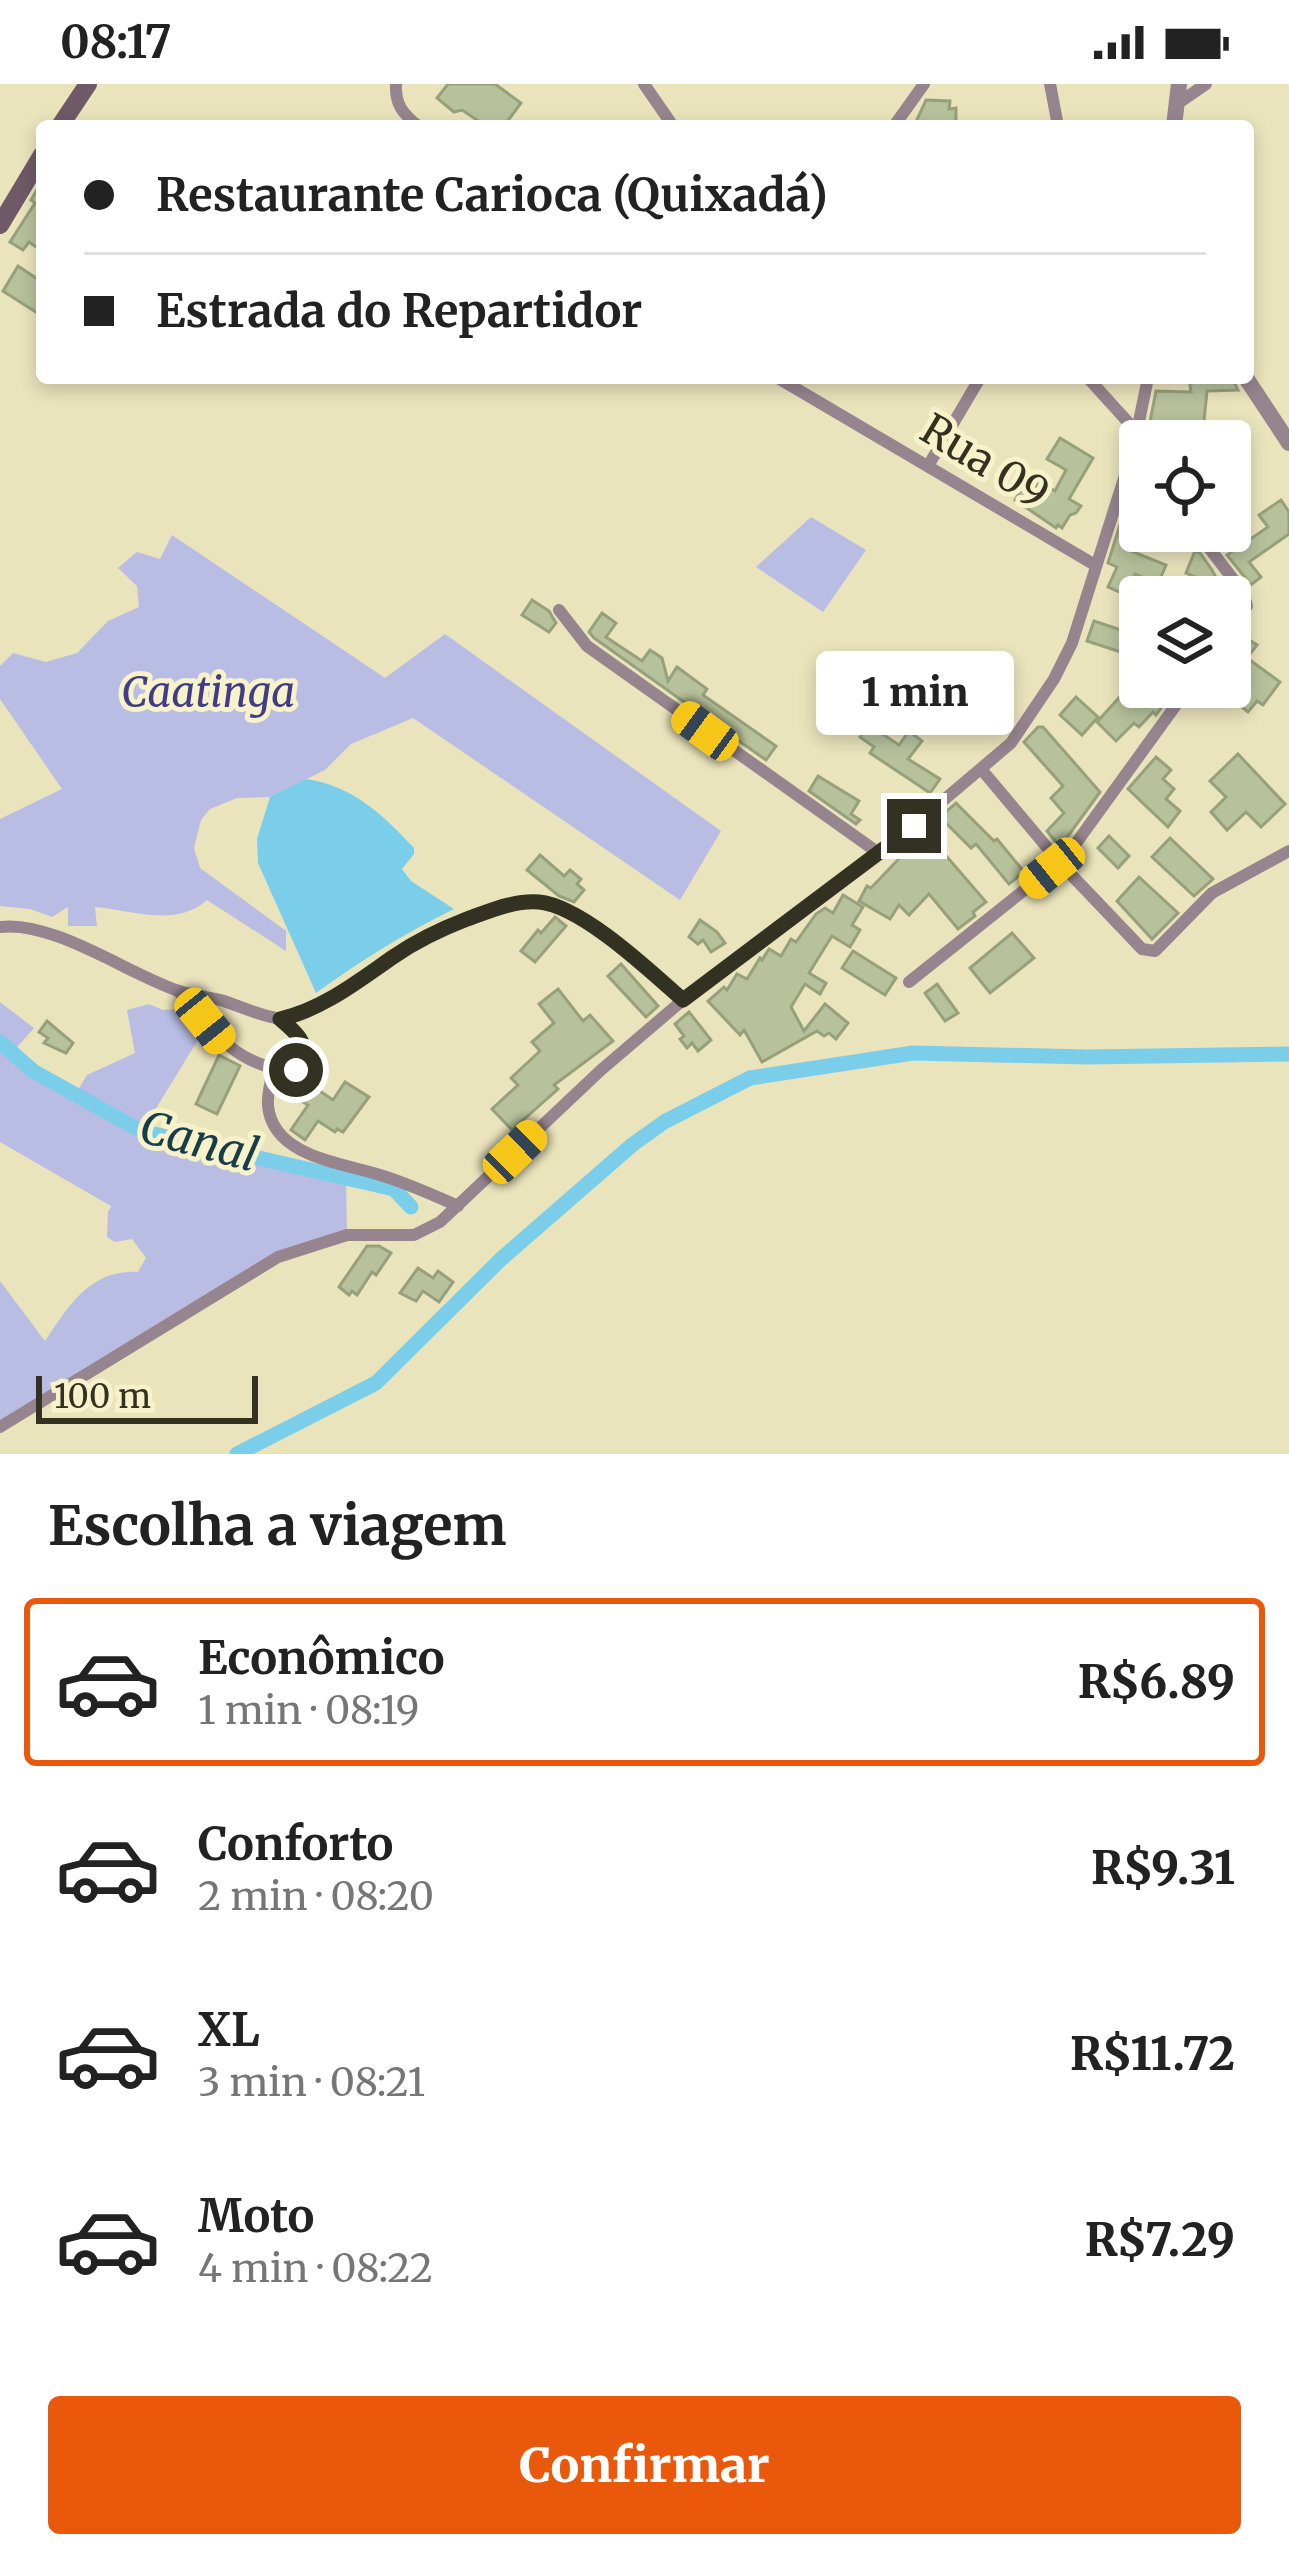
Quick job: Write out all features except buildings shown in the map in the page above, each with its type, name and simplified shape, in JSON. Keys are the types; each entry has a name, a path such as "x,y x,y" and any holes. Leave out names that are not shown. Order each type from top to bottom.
{"main road":[{"path":"64,120 88,84"},
{"path":"0,225 36,165"}],"street":[{"path":"396,84 399,108 412,120"},
{"path":"644,84 669,120"},
{"path":"898,120 924,84"},
{"path":"1050,84 1057,120"},
{"path":"1175,120 1179,84"},
{"path":"1177,104 1206,84"},
{"name":"Rua 09","path":"788,384 1095,566"},
{"path":"928,466 976,384"},
{"path":"1093,384 1126,420"},
{"path":"1138,420 1147,384"},
{"path":"1250,384 1289,443"},
{"path":"0,1427 278,1257 347,1235 414,1235 440,1222 601,1070 683,1000 880,854 1011,743 1072,643 1119,501"},
{"path":"1212,552 1231,576"},
{"path":"559,610 587,646 880,854"},
{"path":"909,982 1061,864 1174,708"},
{"path":"982,770 1061,864 1142,949 1155,951 1212,893 1289,851"},
{"path":"280,1019 316,1007 416,942 519,902 550,904 615,940 683,1000"},
{"path":"0,927 38,930 178,991 280,1019 301,1038 304,1055 296,1070 252,1063 227,1048 178,991"},
{"path":"272,1069 268,1110 274,1126 290,1142 310,1154 458,1206"}],"green space":[{"path":"811,517 866,550 823,612 756,567"},
{"name":"Caatinga","path":"172,535 385,678 445,634 721,831 680,900 413,718 351,744 325,770 270,797 237,798 210,809 201,820 194,848 200,868 286,931 286,951 207,900 168,915 95,907 97,926 68,926 68,907 52,917 0,906 0,819 62,789 0,699 0,666 13,653 46,662 77,653 108,621 139,607 137,586 118,568 137,552 160,559"},
{"path":"0,1002 34,1028 12,1053 75,1095 87,1075 135,1053 127,1010 149,1004 163,1010 181,1009 201,1035 142,1131 346,1178 347,1235 264,1263 0,1427 0,1281 45,1341 82,1293 106,1277 138,1272 146,1258 132,1239 115,1242 107,1237 111,1206 0,1142"}],"shaded area":[{"path":"306,779 338,788 378,813 414,848 402,869 411,881 454,909 383,948 316,993 258,863 257,839 270,797"}],"waterway":[{"name":"Canal","path":"0,1042 33,1071 141,1131 394,1189 411,1207"},
{"path":"237,1454 376,1383 500,1260 632,1145 664,1122 750,1078 913,1053 1289,1054"}],"route":[{"path":"296,1070 305,1047 280,1019 316,1007 416,942 519,902 550,904 615,940 683,1000 914,826"}]}
